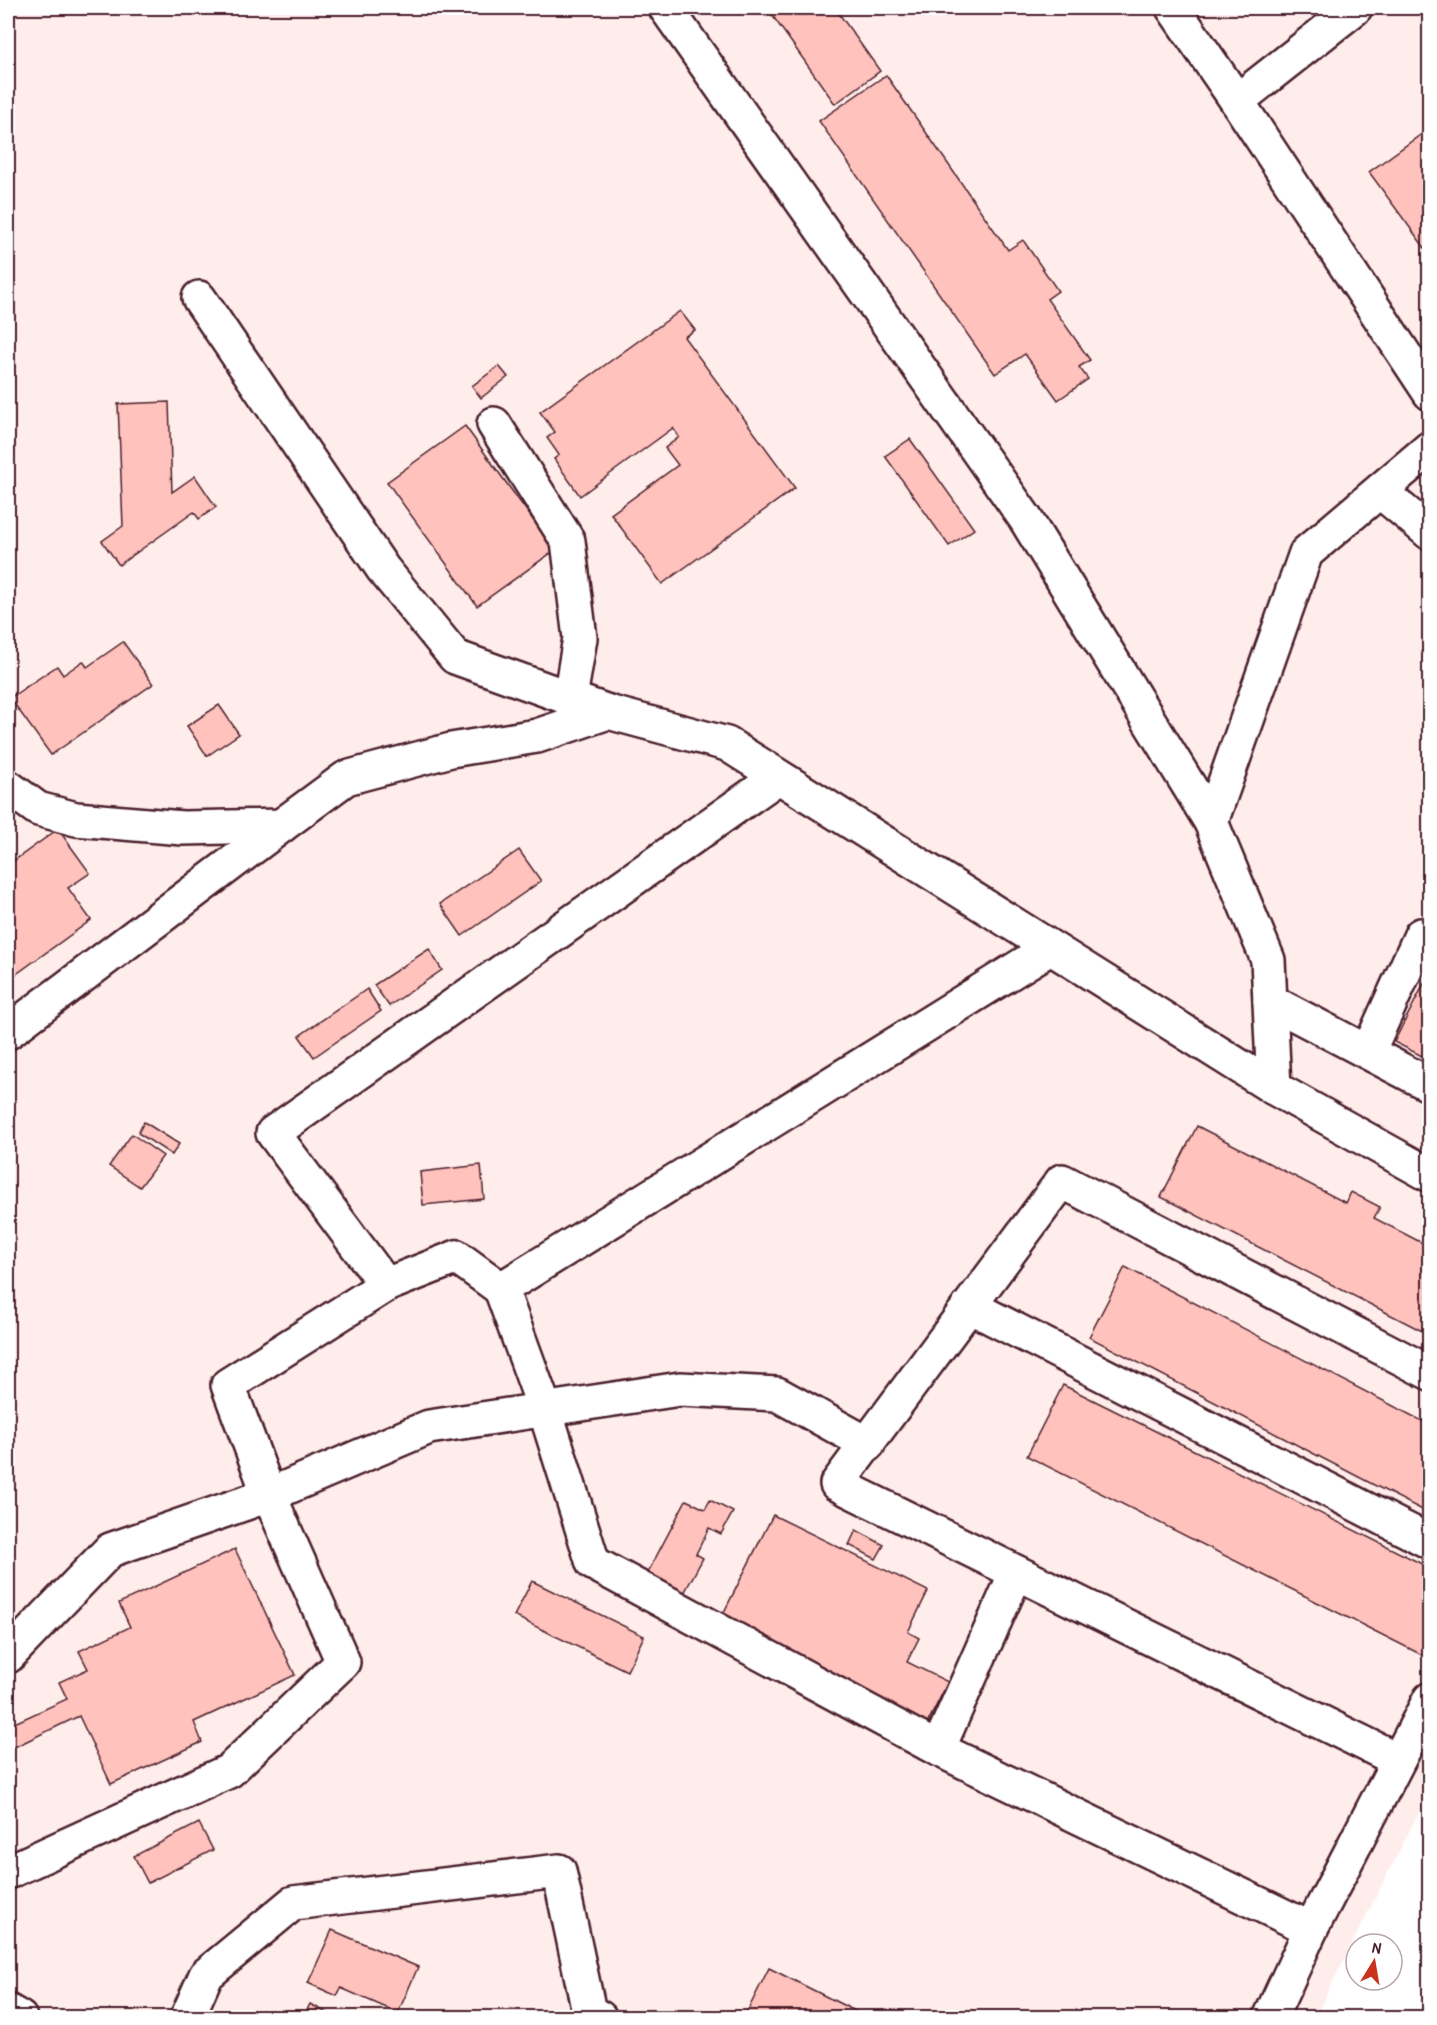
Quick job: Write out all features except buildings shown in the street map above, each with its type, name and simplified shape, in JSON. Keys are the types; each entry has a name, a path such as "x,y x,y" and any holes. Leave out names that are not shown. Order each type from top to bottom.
{"lane":[{"path":"666,8 1025,518 1211,822 1268,960 1274,1088"},
{"path":"1173,8 1430,393"},
{"path":"1237,101 1355,8"},
{"path":"199,298 383,569 455,657 608,712 727,744 1274,1088 1430,1175"},
{"path":"494,424 568,541 580,638 570,698"},
{"path":"1211,822 1306,553 1430,448"},
{"path":"1380,491 1430,533"},
{"path":"8,1032 346,778 451,750 537,736 608,712"},
{"path":"386,1285 273,1133 778,777"},
{"path":"8,787 38,809 76,819 183,828 281,826"},
{"path":"1368,1052 1421,935 1430,939"},
{"path":"501,1289 1050,948"},
{"path":"1270,1001 1430,1085"},
{"path":"1398,1760 837,1484 1062,1181 1430,1372"},
{"path":"8,1872 229,1771 343,1662 269,1495 228,1385 386,1285 457,1257 501,1289 545,1410 592,1563 938,1749 1311,1929"},
{"path":"969,1306 1430,1542"},
{"path":"8,1656 110,1550 269,1495 429,1427 680,1389 777,1394 867,1444"},
{"path":"938,1749 1016,1573"},
{"path":"1270,2018 1311,1929 1430,1699"},
{"path":"187,2018 206,1975 293,1903 559,1871 589,2012 600,2018"},
{"path":"8,2012 20,2018"}],"shaded area":[{"path":"8,8 1429,8 1429,1792 1358,1932 1344,1932 1344,1960 1315,2017 8,2018"}]}
